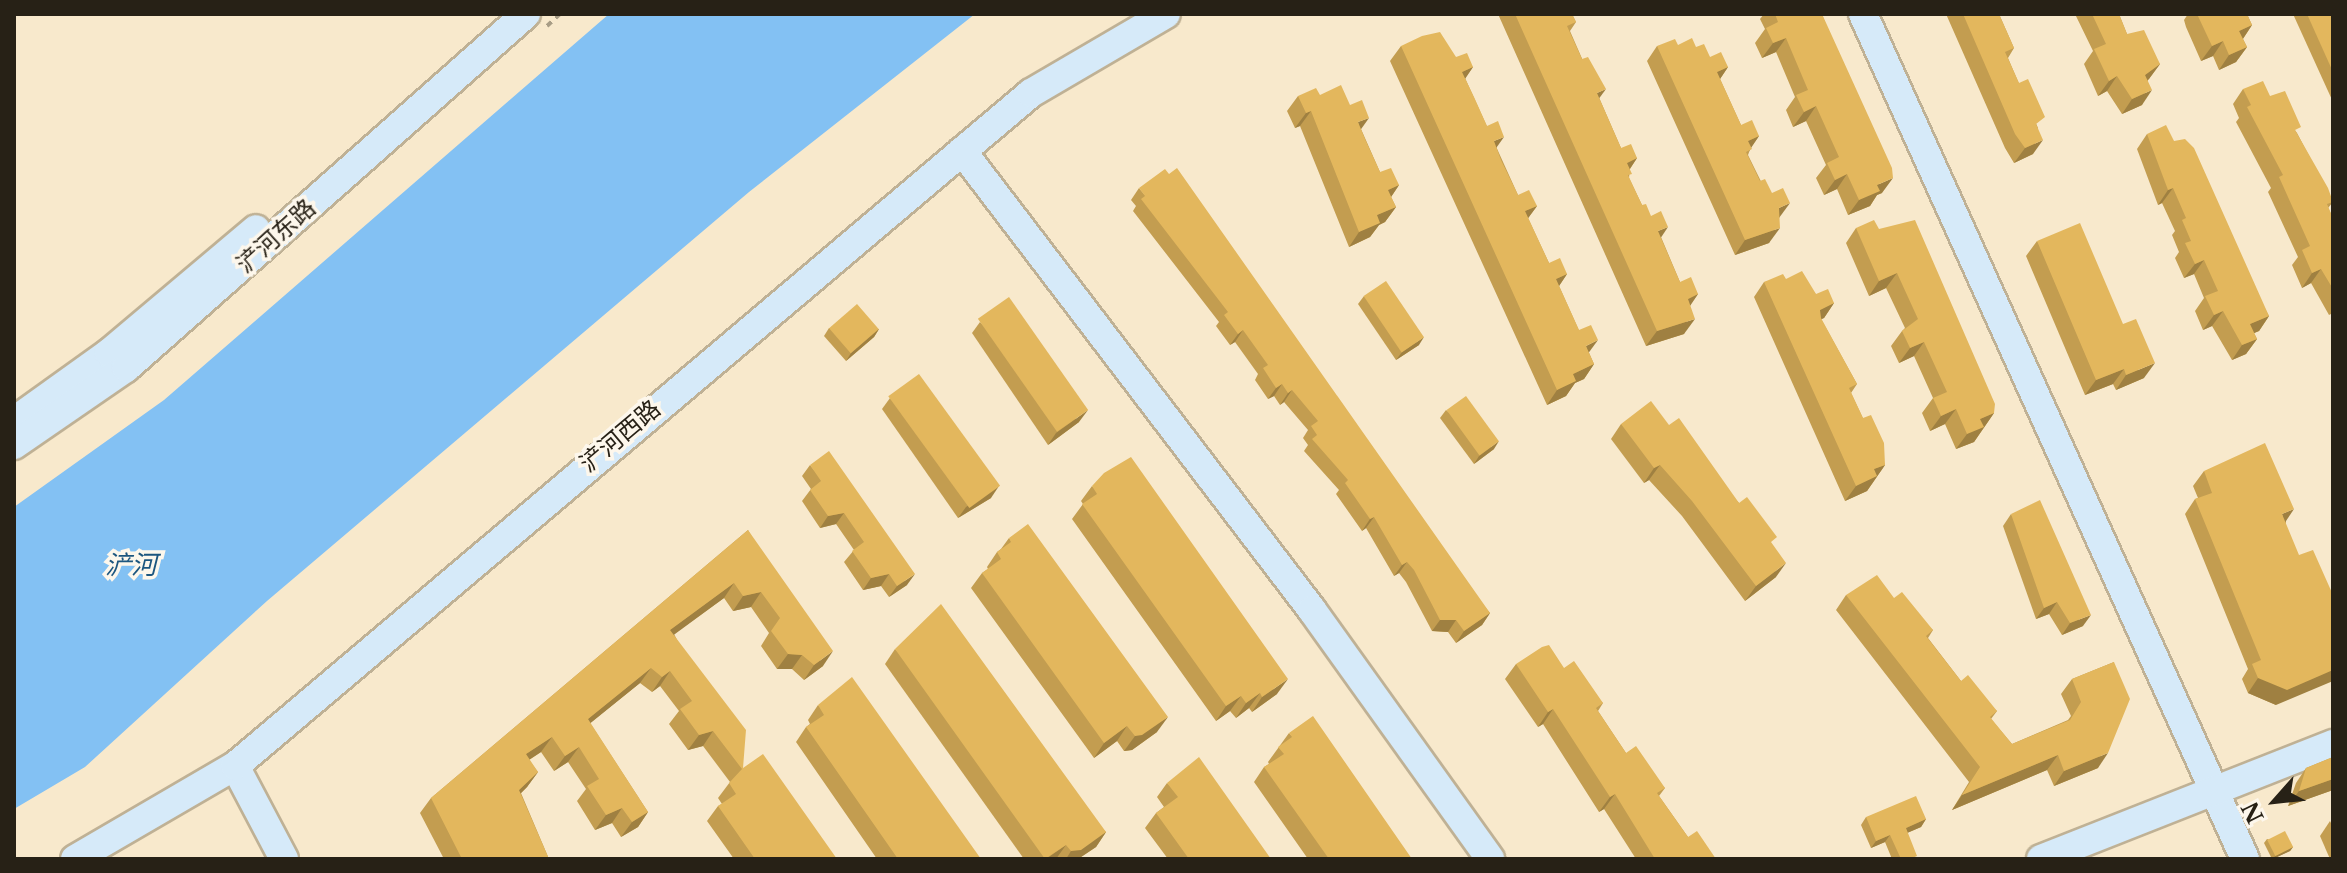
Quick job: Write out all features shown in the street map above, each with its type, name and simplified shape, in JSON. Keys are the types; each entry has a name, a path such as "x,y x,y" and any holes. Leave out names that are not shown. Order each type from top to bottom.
{"street":[{"name":"浐河东路","path":"14,421 139,329 505,14"},
{"name":"浐河东路","path":"14,445 126,368 526,14"},
{"name":"浐河西路","path":"75,859 235,766 1031,93 1166,14"},
{"path":"1863,14 2245,859"},
{"path":"962,151 1312,610 1490,859"},
{"path":"2041,859 2333,744"},
{"path":"235,766 284,859"}],"water":[{"name":"浐河","path":"609,14 975,14 749,192 267,601 85,767 14,809 14,507 164,400"}],"building":[{"path":"1515,14 1572,14 1576,22 1567,26 1582,59 1588,57 1606,89 1597,93 1621,148 1631,144 1637,158 1627,163 1632,174 1628,175 1642,205 1646,204 1651,216 1661,211 1668,227 1658,231 1680,282 1691,277 1698,294 1688,299 1695,319 1657,331"},
{"path":"1775,14 1822,14 1892,168 1893,178 1877,185 1880,191 1859,200 1847,174 1835,180 1827,163 1839,157 1816,106 1804,112 1796,95 1808,90 1786,38 1773,43 1766,28 1778,22"},
{"path":"1963,14 1999,14 2014,48 2005,52 2019,83 2028,79 2045,117 2036,124 2043,140 2025,148 2015,134"},
{"path":"2092,14 2119,14 2127,34 2144,30 2160,64 2145,75 2152,90 2132,99 2117,76 2109,81 2094,49 2106,44"},
{"path":"2197,14 2247,14 2252,25 2239,31 2247,47 2229,55 2223,41 2212,46"},
{"path":"2307,14 2333,14 2333,72"},
{"path":"1440,32 1456,57 1467,53 1473,67 1462,72 1487,126 1498,121 1504,137 1494,141 1501,160 1518,195 1529,190 1537,206 1525,211 1549,263 1560,258 1567,274 1556,279 1579,330 1591,325 1598,340 1586,346 1594,364 1573,374 1576,381 1557,390 1401,46"},
{"path":"1692,38 1696,47 1704,44 1710,57 1721,52 1728,67 1717,72 1741,125 1752,120 1759,136 1748,141 1752,149 1746,152 1760,181 1765,179 1772,193 1783,188 1790,203 1779,208 1780,228 1745,240 1657,46 1675,39 1678,45"},
{"path":"2263,81 2270,96 2285,91 2301,127 2295,130 2333,202 2327,204 2333,218 2333,289 2321,269 2312,273 2302,250 2310,246 2279,177 2283,175 2247,107 2251,105 2243,89"},
{"path":"1341,85 1350,105 1362,100 1369,118 1358,122 1365,139 1380,172 1391,168 1399,185 1388,190 1396,207 1377,215 1380,223 1359,232 1311,111 1306,113 1298,96 1316,88 1320,95"},
{"path":"2166,125 2174,141 2185,139 2194,148 2269,316 2250,324 2257,339 2242,345 2223,311 2214,315 2205,296 2218,291 2204,260 2195,264 2185,243 2191,241 2182,220 2186,218 2173,188 2168,190 2147,134"},
{"path":"1177,168 1490,613 1464,631 1456,620 1440,620 1414,570 1407,562 1402,565 1374,517 1370,519 1345,483 1348,480 1312,439 1317,435 1311,426 1318,421 1292,390 1288,393 1282,384 1276,388 1263,368 1268,365 1243,330 1238,334 1224,315 1228,312 1141,199 1145,196 1139,188 1165,169 1169,174"},
{"path":"1874,220 1879,229 1915,220 1995,404 1994,413 1980,419 1984,427 1967,434 1956,409 1941,416 1933,398 1947,392 1924,342 1910,348 1902,331 1918,319 1897,273 1879,281 1856,228"},
{"path":"2080,223 2123,324 2136,319 2155,363 2126,375 2124,369 2096,380 2037,241"},
{"path":"1802,271 1816,294 1828,289 1834,303 1820,310 1821,318 1857,384 1849,388 1863,418 1871,415 1884,443 1885,465 1874,469 1877,476 1856,486 1764,282 1783,274 1786,279"},
{"path":"1386,281 1424,337 1402,352 1364,296"},
{"path":"1009,297 1088,410 1057,432 978,319"},
{"path":"857,304 879,329 851,353 829,328"},
{"path":"919,374 1000,486 969,508 888,396"},
{"path":"1466,396 1499,441 1479,455 1447,410"},
{"path":"1651,401 1669,425 1679,418 1739,503 1747,497 1777,537 1771,542 1786,563 1756,586 1692,501 1660,465 1654,468 1621,424"},
{"path":"2265,443 2294,509 2282,514 2299,555 2313,550 2333,595 2333,670 2287,690 2258,678 2252,664 2261,660 2195,499 2212,493 2204,471"},
{"path":"829,451 915,574 897,586 889,574 871,578 852,551 864,542 844,513 828,516 810,490 821,481 810,465"},
{"path":"1131,457 1288,679 1262,697 1260,693 1246,703 1241,696 1226,706 1082,504 1097,494 1092,486 1104,473"},
{"path":"2040,500 2091,615 2070,623 2057,602 2044,608 2011,514"},
{"path":"1028,524 1168,717 1142,735 1135,736 1127,726 1104,743 982,573 1001,559 997,552 1011,542 1009,538"},
{"path":"748,530 833,651 814,665 802,655 788,654 771,631 780,618 761,592 743,596 734,583 670,630 746,730 743,768 763,754 837,859 755,859 718,806 736,794 729,783 742,769 713,731 699,735 680,709 692,701 670,671 662,677 651,668 588,719 648,812 632,822 622,808 606,815 587,786 599,779 579,747 565,756 552,737 526,754 538,772 519,790 549,859 462,859 431,798"},
{"path":"1877,575 1894,598 1902,592 1933,630 1926,636 1961,681 1968,675 1997,711 1990,717 2012,744 2070,720 2081,702 2072,679 2114,662 2130,699 2108,753 2064,771 2058,755 1962,795 1980,767 1846,595"},
{"path":"941,604 1106,832 1081,850 1071,851 1066,845 1045,859 895,649"},
{"path":"1549,645 1564,668 1574,661 1603,703 1596,708 1626,753 1636,746 1665,788 1657,793 1688,837 1697,831 1716,859 1655,859 1615,794 1610,797 1553,709 1548,712 1516,664"},
{"path":"852,677 981,859 898,859 806,727 824,715 818,705"},
{"path":"1313,716 1412,859 1329,859 1264,767 1284,754 1278,747 1292,737 1289,733"},
{"path":"1199,757 1271,859 1189,859 1156,813 1178,797 1167,783"},
{"path":"2333,757 2333,779 2299,791 2306,768"},
{"path":"1916,796 1926,819 1906,828 1917,856 1901,859 1890,835 1876,841 1866,817"},
{"path":"2285,831 2293,847 2275,856 2267,840"}]}
